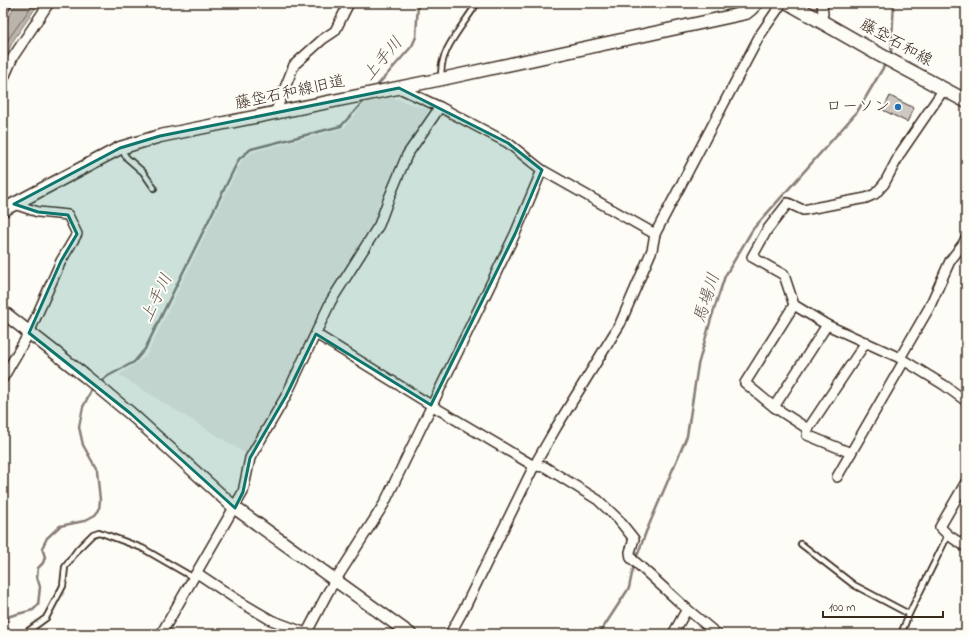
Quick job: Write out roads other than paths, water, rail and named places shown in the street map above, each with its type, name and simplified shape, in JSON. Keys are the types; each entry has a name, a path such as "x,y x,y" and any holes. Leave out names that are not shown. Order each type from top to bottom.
{"main road":[{"name":"藤垈石和線","path":"788,3 966,101"}],"street":[{"path":"3,10 7,3"},
{"path":"3,80 13,57 49,3"},
{"path":"275,113 294,65 322,39 335,30 349,3"},
{"name":"藤垈石和線旧道","path":"8,207 120,148 160,136 442,79 746,13 757,3"},
{"path":"450,634 466,605 534,466 620,324 652,250 656,234 757,40 782,3"},
{"path":"820,21 823,14 822,3"},
{"path":"399,88 440,107 508,143 542,170 656,234"},
{"path":"944,89 901,152 884,184 875,194 866,198 803,210 788,203 767,230 752,257 784,275 794,305 826,325 866,342 902,360 944,384 966,401"},
{"path":"161,634 235,508 243,492 250,458 286,396 331,300 379,225 407,155 440,107"},
{"path":"196,575 271,620 306,633 335,580 384,504 515,234 542,170"},
{"path":"3,378 29,333 61,261 77,234 68,215 8,207"},
{"path":"837,477 902,360 929,308 950,260 966,238"},
{"path":"794,305 745,383 774,407 808,429"},
{"path":"3,312 130,413 235,508 410,634"},
{"path":"774,407 826,325"},
{"path":"316,334 534,466 545,467 598,500 618,519 634,539 630,552 631,558 646,570 686,609 717,634"},
{"path":"851,453 808,434 808,429 866,342"},
{"path":"966,482 940,527 948,535 966,547"},
{"path":"673,634 686,609"}],"lane":[{"path":"442,79 440,72 451,42 470,16 477,3"},
{"path":"120,148 127,158 143,172 154,188"},
{"path":"27,634 28,631 46,618 63,586 64,568 93,534 100,532 142,548 196,575"},
{"path":"901,634 909,614 948,535"},
{"path":"801,544 854,585 909,614"}],"water":[{"path":"16,3 39,3 13,41 3,63 3,27"}],"waterway":[{"name":"上手川","path":"375,88 412,46 416,37 418,3"},
{"name":"馬場川","path":"891,55 894,3"},
{"name":"馬場川","path":"636,559 687,436 698,365 725,276 753,229 857,112 886,63"},
{"name":"上手川","path":"99,383 108,376 134,362 145,349 239,159 251,149 341,126 366,99"},
{"name":"上手川","path":"3,626 10,616 33,610 38,605 40,587 37,577 38,568 43,563 45,557 42,548 47,538 60,526 84,521 95,515 99,510 100,500 97,470 83,445 79,427 83,407 93,387"},
{"name":"馬場川","path":"599,634 629,588 634,564"}],"place":[{"name":"ローソン","path":"898,107"}]}
